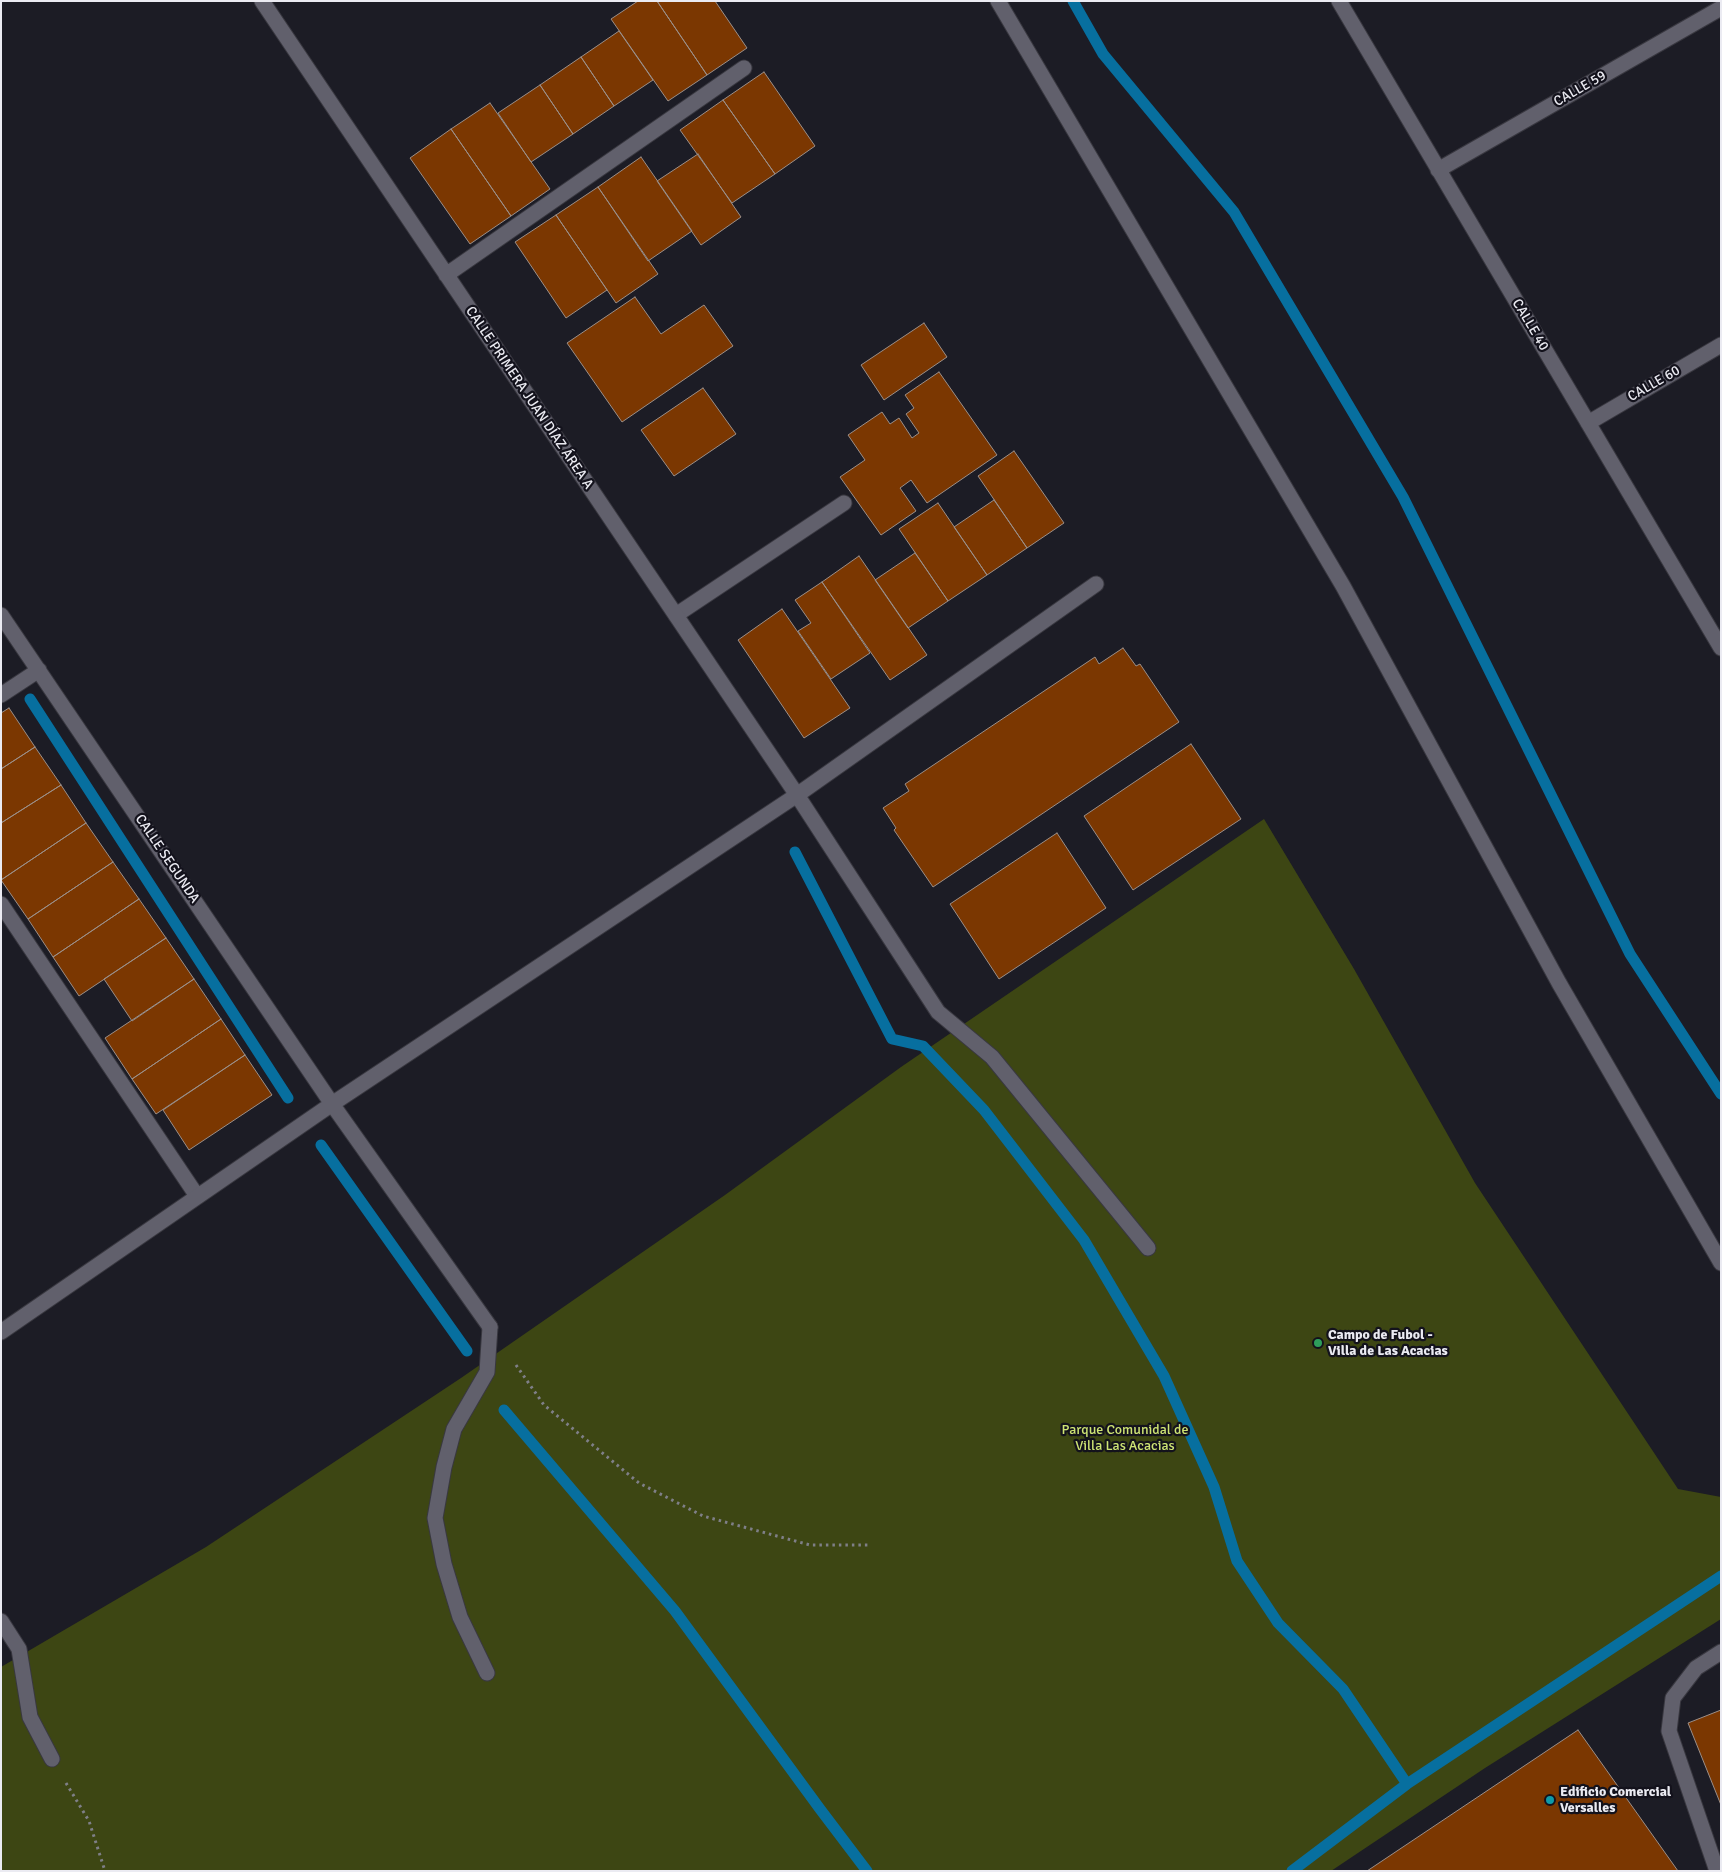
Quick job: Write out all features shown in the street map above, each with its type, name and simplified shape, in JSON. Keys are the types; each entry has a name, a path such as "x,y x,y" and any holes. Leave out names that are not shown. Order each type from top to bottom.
{"street":[{"name":"CALLE PRIMERA JUAN DÍAZ ÁREA A","path":"262,1 797,795 938,1012 992,1057 1148,1248"},
{"path":"998,1 1343,586 1559,983 1721,1263"},
{"name":"CALLE 40","path":"1339,1 1721,648"},
{"name":"CALLE 59","path":"1438,170 1721,8"},
{"path":"446,275 744,68"},
{"name":"CALLE 60","path":"1588,423 1721,345"},
{"path":"676,615 844,503"},
{"path":"1,1332 332,1104 797,795 1096,584"},
{"name":"CALLE SEGUNDA","path":"1,615 332,1104 490,1327"},
{"path":"1,695 39,670"},
{"path":"1,904 197,1196"},
{"path":"487,1673 460,1617 444,1564 435,1518 444,1467 454,1429 487,1372 490,1327"},
{"path":"1,1621 20,1649 30,1716 52,1758"},
{"path":"1716,1861 1669,1731 1673,1698 1696,1668 1721,1652"}],"path":[{"path":"490,1327 544,1405 639,1484 703,1516 810,1546 868,1546"},
{"path":"52,1758 89,1821 105,1871"}],"green space":[{"name":"Parque Comunidal de Villa Las Acacias","path":"1264,819 1354,969 1475,1183 1678,1489 1721,1497 1721,1619 1485,1768 1331,1871 1,1871 1,1667 206,1547 461,1378 725,1195 901,1067"}],"building":[{"path":"638,1 657,1 707,75 668,101 611,19"},
{"path":"657,1 715,1 747,48 707,75"},
{"path":"619,31 653,80 614,106 581,57"},
{"path":"581,57 614,106 573,134 540,85"},
{"path":"764,72 815,146 775,174 723,100"},
{"path":"540,85 573,134 531,162 498,113"},
{"path":"723,100 775,174 732,203 680,130"},
{"path":"490,103 550,189 511,216 451,129"},
{"path":"451,129 511,216 470,244 410,158"},
{"path":"698,154 741,217 701,245 657,181"},
{"path":"641,157 692,231 648,261 598,187"},
{"path":"598,187 658,274 616,303 556,215"},
{"path":"556,215 607,290 566,318 515,242"},
{"path":"635,297 661,334 704,305 733,346 622,422 567,343"},
{"path":"924,323 947,357 884,400 861,365"},
{"path":"939,372 997,455 927,503 911,480 900,488 916,511 881,535 840,477 865,460 848,435 882,412 890,424 899,418 912,438 919,433 906,414 914,408 905,395"},
{"path":"703,388 736,434 674,476 641,430"},
{"path":"1014,451 1064,523 1027,548 978,476"},
{"path":"994,500 1027,548 987,575 954,527"},
{"path":"938,503 987,575 948,601 899,529"},
{"path":"915,553 948,601 908,628 875,580"},
{"path":"859,556 927,655 890,680 822,582"},
{"path":"822,582 870,653 831,679 798,631 811,623 795,600"},
{"path":"782,609 850,708 804,738 738,640"},
{"path":"1123,648 1136,666 1140,664 1179,722 933,887 894,830 896,828 883,808 909,791 905,784 1095,657 1099,664"},
{"path":"9,708 35,747 1,769 1,713"},
{"path":"1191,744 1241,819 1133,890 1084,816"},
{"path":"35,747 61,785 1,823 1,769"},
{"path":"61,785 86,823 1,880 1,823"},
{"path":"86,823 113,862 28,919 1,880"},
{"path":"1057,833 1106,908 999,979 950,904"},
{"path":"113,862 139,899 53,957 28,919"},
{"path":"139,899 166,938 79,996 53,957"},
{"path":"166,938 194,979 132,1021 104,979"},
{"path":"194,979 221,1019 132,1079 105,1038"},
{"path":"221,1019 245,1055 156,1114 132,1079"},
{"path":"245,1055 272,1095 189,1150 163,1110"},
{"path":"1721,1710 1721,1805 1688,1723"},
{"name":"Edificio Comercial Versalles","path":"1578,1730 1678,1871 1367,1871"}],"waterway":[{"path":"1073,1 1103,54 1234,212 1403,497 1630,954 1721,1094"},
{"path":"30,699 288,1098"},
{"path":"795,852 892,1039 923,1046 984,1110 1084,1240 1164,1376 1214,1487 1237,1561 1278,1623 1343,1689 1407,1784"},
{"path":"321,1145 467,1351"},
{"path":"504,1410 675,1611 867,1871"},
{"path":"1292,1871 1407,1784 1721,1576"}],"place":[{"name":"Campo de Fubol - Villa de Las Acacias","path":"1318,1343"},
{"name":"Edificio Comercial Versalles","path":"1550,1800"}]}
